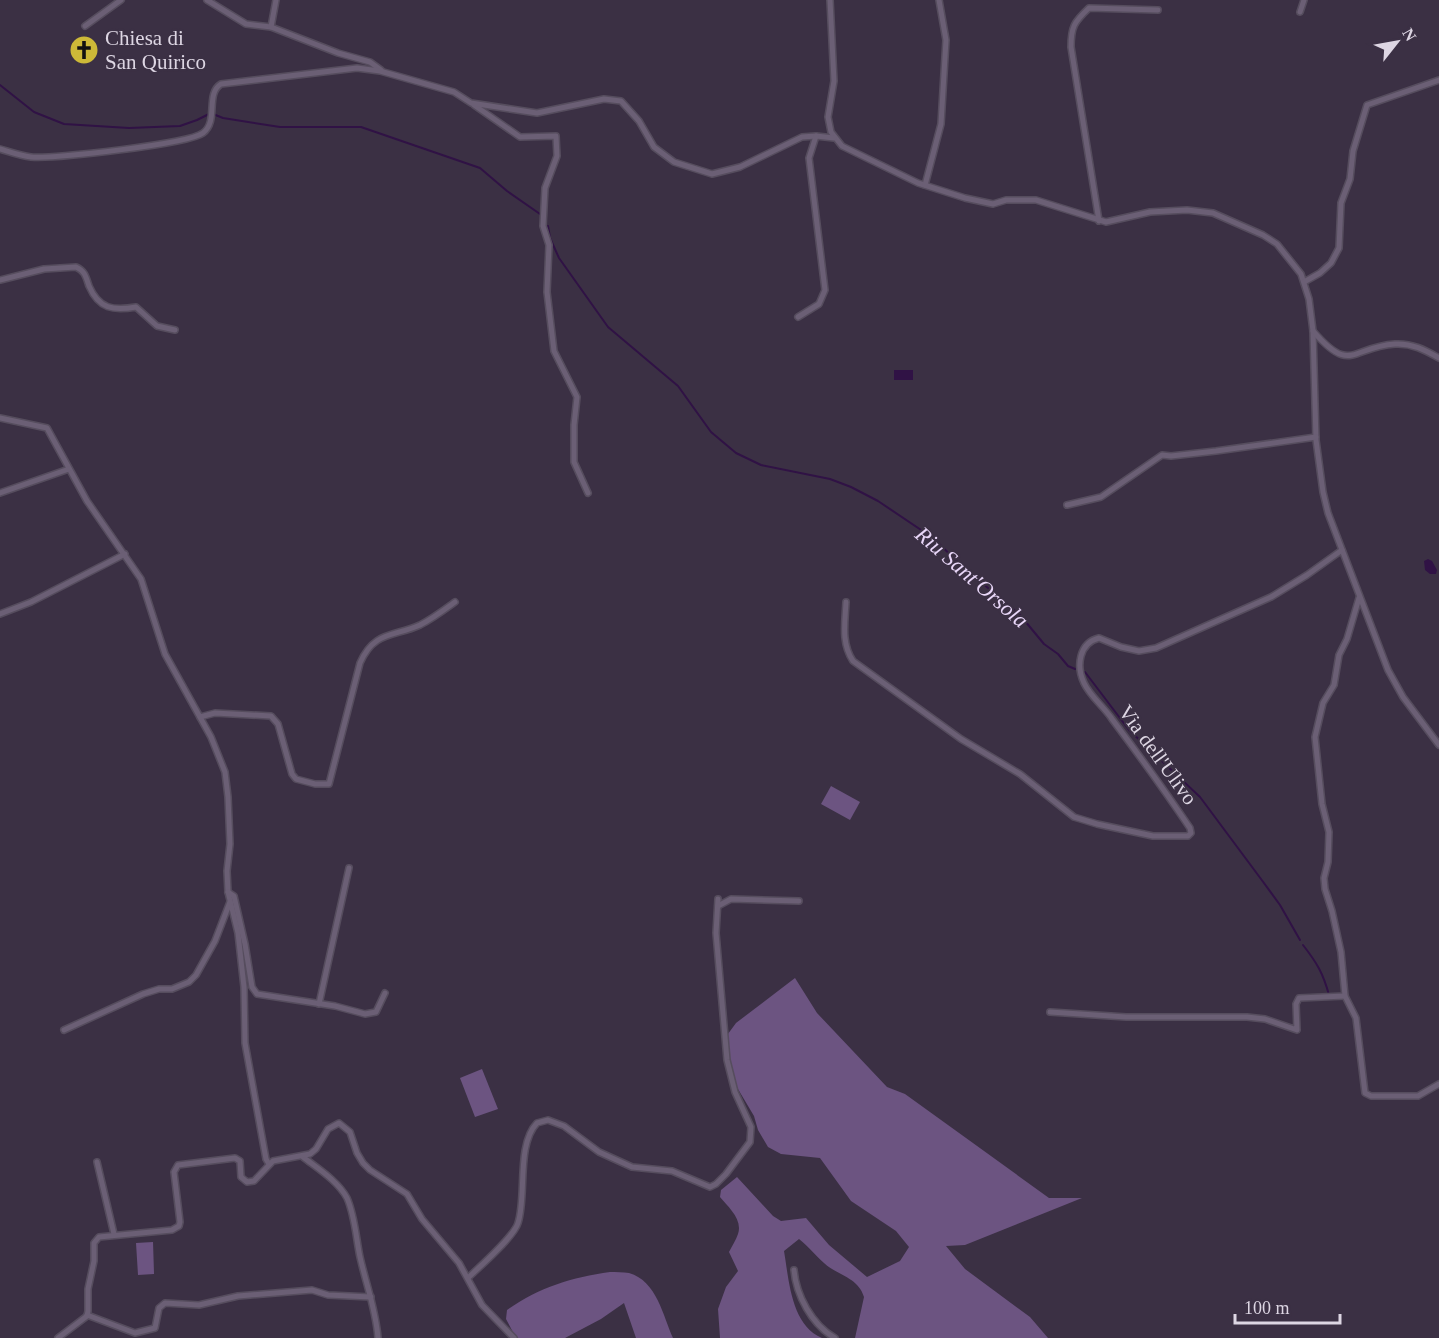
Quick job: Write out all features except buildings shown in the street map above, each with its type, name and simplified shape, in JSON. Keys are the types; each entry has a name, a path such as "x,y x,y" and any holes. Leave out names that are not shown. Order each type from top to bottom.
{"street":[{"path":"85,26 121,0"},
{"path":"207,0 246,24 271,27 338,53 370,62 385,73"},
{"path":"271,27 276,0"},
{"path":"830,0 834,81 828,117 831,132 842,146 925,185 993,204 1035,200 1106,222 1150,212 1187,210 1213,213 1270,238 1292,264 1304,282 1309,299 1313,331 1316,438 1325,502 1359,598 1388,670 1402,697 1439,745"},
{"path":"925,185 941,123 946,40 939,0"},
{"path":"1300,12 1304,0"},
{"path":"1099,221 1071,47 1071,30 1079,17 1089,8 1158,10"},
{"path":"0,149 31,157 100,152 183,140 201,134 211,120 213,95 218,86 227,82 357,68 385,73 454,92 520,136 556,136 557,156 545,188 543,226 549,245 547,292 554,351 577,397 574,462 588,492"},
{"path":"1304,282 1320,273 1331,263 1339,248 1341,203 1350,179 1353,151 1367,105 1439,80"},
{"path":"471,103 537,113 604,99 621,101 639,121 654,147 674,162 712,174 740,167 802,137 834,138"},
{"path":"798,317 819,304 825,290 809,158 816,136"},
{"path":"0,280 44,269 76,267 84,272 92,292 110,309 121,310 136,307 157,326 175,330"},
{"path":"1313,331 1332,352 1339,355 1355,356 1372,349 1396,344 1419,347 1439,358"},
{"path":"0,418 47,428 87,501 141,579 165,654 200,717 225,772 230,844 227,871 228,892 238,933 244,987 245,1043 266,1159 269,1164"},
{"path":"1067,505 1101,497 1162,455 1216,451 1316,438"},
{"path":"0,493 69,469"},
{"name":"Via dell'Ulivo","path":"846,602 845,644 853,661 961,739 1020,774 1074,817 1097,825 1153,836 1180,837 1188,836 1191,833 1190,828 1083,681 1081,652 1087,644 1099,638 1120,647 1139,651 1175,641 1270,597 1307,575 1342,550"},
{"path":"0,614 31,602 125,554"},
{"path":"1359,598 1347,639 1339,655 1334,685 1323,703 1315,737 1322,804 1329,832 1328,862 1324,878 1341,952 1345,996 1356,1018 1365,1092 1371,1096 1418,1096 1439,1084"},
{"path":"200,717 215,713 271,716 278,724 292,774 296,779 315,784 329,784 360,663 369,645 386,634 419,625 455,602"},
{"path":"319,1004 349,868"},
{"path":"228,892 234,896 252,987 257,994 373,1014 379,1008 385,993"},
{"path":"468,1278 518,1225 523,1170 529,1137 537,1123 548,1120 564,1126 599,1152 632,1167 672,1171 710,1187 726,1174 750,1142 751,1127 735,1092 727,1060 716,933 718,899"},
{"path":"718,906 731,899 799,901"},
{"path":"64,1030 143,994 159,989 172,989 189,982 196,975 215,941 230,901"},
{"path":"1050,1012 1126,1017 1247,1017 1265,1019 1297,1030 1296,1004 1299,998 1345,996"},
{"path":"58,1338 87,1315 88,1290 94,1262 94,1242 102,1235 177,1228 180,1222 174,1172 180,1163 235,1158 240,1161 241,1178 250,1182 257,1179 273,1161 303,1157 316,1149 328,1129 339,1124 344,1126 353,1137 357,1153 363,1163 406,1194 422,1219 459,1263 482,1305 514,1338"},
{"path":"303,1157 329,1178 346,1197 376,1317 378,1338"},
{"path":"97,1162 114,1234"},
{"path":"794,1270 795,1284 804,1302 816,1321 835,1338"},
{"path":"87,1315 135,1333 155,1328 159,1308 165,1303 199,1305 238,1296 312,1290 328,1295 371,1297"}],"shaded area":[{"path":"894,370 913,370 913,380 894,380"},
{"path":"1428,559 1432,561 1437,570 1436,574 1430,574 1425,570 1424,561"},
{"path":"831,786 860,802 850,820 821,804"},
{"path":"795,978 817,1013 887,1087 905,1094 1049,1198 1082,1198 965,1245 946,1246 965,1269 1030,1317 1048,1338 855,1338 864,1297 861,1290 852,1281 824,1263 799,1239 784,1251 790,1288 804,1323 822,1338 720,1338 718,1309 726,1287 738,1271 729,1252 739,1229 737,1218 720,1197 721,1190 737,1177 773,1216 781,1221 806,1218 829,1245 867,1277 900,1261 909,1247 896,1231 851,1201 820,1158 781,1154 768,1147 758,1130 754,1116 732,1079 725,1038 736,1023"},
{"path":"482,1069 498,1109 475,1117 460,1078"},
{"path":"153,1242 154,1274 138,1275 136,1243"},
{"path":"610,1272 629,1273 646,1283 658,1300 673,1338 636,1338 624,1303 601,1319 565,1338 516,1338 506,1319 507,1310 531,1295 556,1285"}],"waterway":[{"name":"Riu Sant'Orsola","path":"0,85 34,112 64,124 129,128 180,126 209,114"},
{"name":"Riu Sant'Orsola","path":"213,114 223,118 280,127 361,127 480,168 507,191 540,214"},
{"name":"Riu Sant'Orsola","path":"548,226 550,238 559,258 608,327 678,386 711,432 736,453 761,465 830,479 878,501 933,538 1020,615 1044,644 1058,654 1068,666 1075,669"},
{"name":"Riu Sant'Orsola","path":"1085,672 1129,730 1200,797 1280,905 1300,940"},
{"name":"Riu Sant'Orsola","path":"1303,945 1319,968 1329,995"}],"place":[{"name":"Chiesa di San Quirico","path":"84,50"}]}
